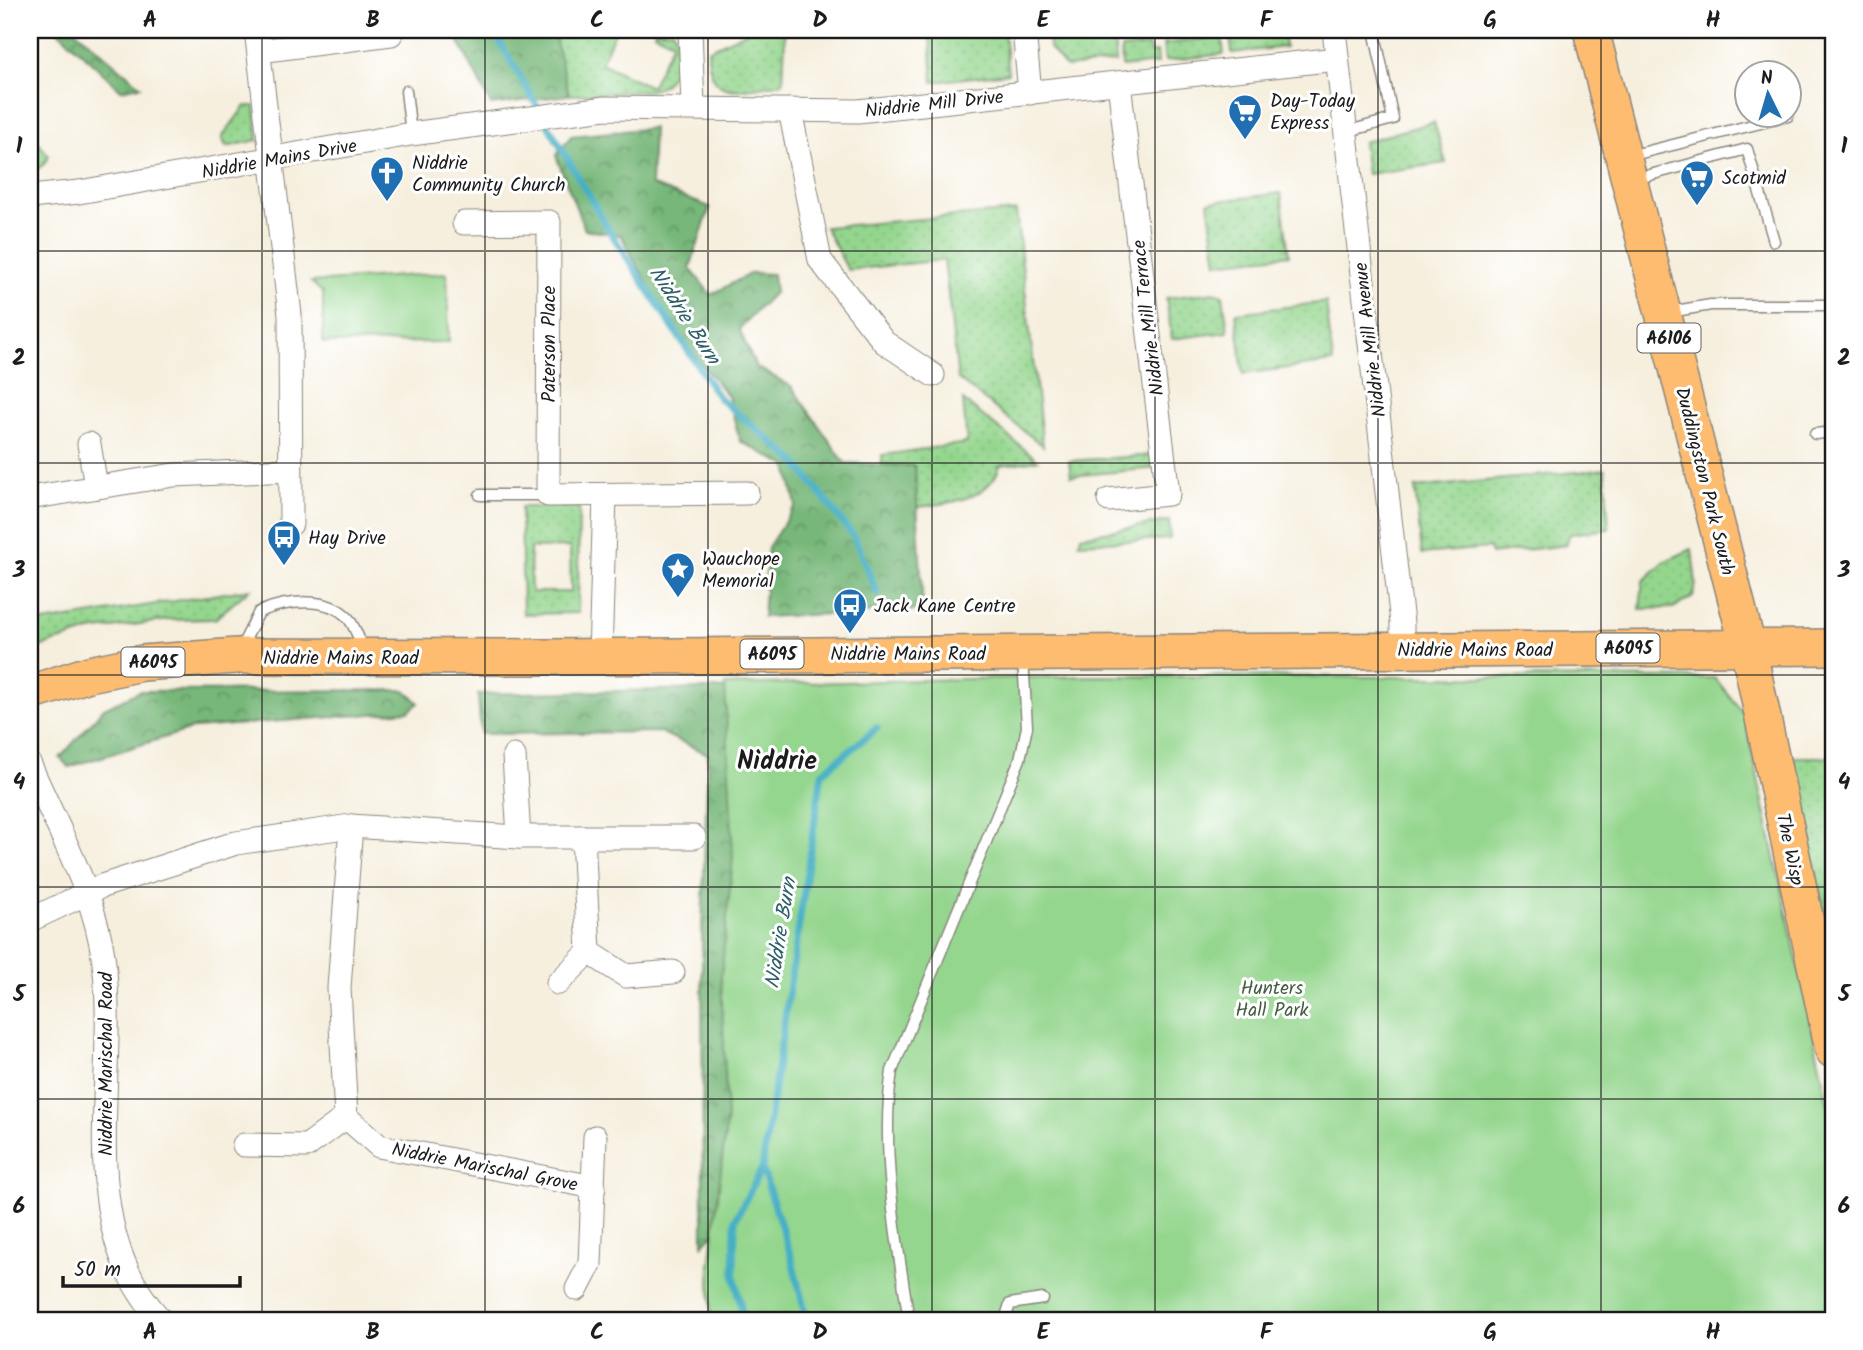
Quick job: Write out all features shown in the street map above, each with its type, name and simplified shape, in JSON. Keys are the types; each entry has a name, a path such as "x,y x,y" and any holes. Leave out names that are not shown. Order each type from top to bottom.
{"main road":[{"name":"Duddingston Park South","path":"1591,30 1748,647"},
{"name":"Niddrie Mains Road","path":"30,692 131,665 237,656 600,656 1748,647"},
{"name":"A6095","path":"1748,647 1833,647"},
{"name":"The Wisp","path":"1748,647 1833,1050"}],"street":[{"path":"690,30 693,107"},
{"path":"1024,30 1030,93"},
{"name":"Niddrie Mill Avenue","path":"1334,30 1402,623 1402,650"},
{"path":"292,524 290,315 258,40 391,34"},
{"name":"Niddrie Mill Drive","path":"529,117 605,108 899,108 1337,60"},
{"name":"Niddrie Mill Terrace","path":"1109,500 1168,494 1119,83"},
{"path":"790,110 820,260 884,342 933,375"},
{"name":"Niddrie Mains Drive","path":"30,197 221,169 272,157 529,117"},
{"name":"Paterson Place","path":"464,223 549,222 548,495"},
{"path":"89,444 96,487"},
{"path":"35,497 200,472 290,470"},
{"path":"548,495 747,493"},
{"path":"600,656 605,496"},
{"path":"514,756 519,837"},
{"name":"Niddrie Marischal Road","path":"30,765 86,894 99,934 105,977 108,1212 114,1240 128,1275 143,1302 161,1320"},
{"path":"244,1145 307,1146 346,1117 339,988 351,826"},
{"path":"30,920 86,894 236,843 351,826 519,837 694,837"},
{"path":"558,983 589,953 583,837"},
{"path":"589,953 626,976 673,972"},
{"name":"Niddrie Marischal Grove","path":"346,1117 379,1146 594,1186"},
{"name":"Niddrie Marischal Grove","path":"577,1289 590,1264 595,1137"}],"lane":[{"path":"1345,132 1393,119 1374,30"},
{"path":"406,91 411,134"},
{"path":"1626,169 1745,130"},
{"path":"1626,169 1747,149 1774,241"},
{"path":"1663,313 1711,305 1833,305"},
{"path":"1815,434 1833,432"},
{"path":"480,495 548,495"},
{"path":"237,656 259,612 277,605 301,604 331,605 349,619 368,657"},
{"path":"909,1320 898,1250 886,1106 892,1071 1020,759 1027,727 1022,652"},
{"path":"1004,1320 1010,1304 1043,1299"}],"green space":[{"path":"57,30 75,30 141,86 121,90"},
{"path":"453,30 566,30 555,38 569,95 491,105"},
{"path":"532,30 616,30 601,63 651,87 673,42 654,33 656,30 673,30 677,40 674,72 665,84 650,91 569,95"},
{"path":"750,30 779,30 785,35 783,83 743,90 722,86 714,79 708,50"},
{"path":"1004,30 1008,73 933,82 930,36"},
{"path":"1047,30 1113,30 1116,62 1066,67 1049,47"},
{"path":"1283,30 1285,47 1232,53 1230,36"},
{"path":"1222,37 1224,54 1165,61 1163,44"},
{"path":"1149,46 1150,53 1157,52 1158,63 1122,67 1121,49"},
{"path":"245,106 255,106 258,140 226,147 222,137"},
{"path":"1434,122 1446,163 1367,174 1363,142"},
{"path":"653,128 651,185 710,207 690,268 711,295 751,273 773,274 775,292 739,329 756,367 791,386 845,463 915,466 923,610 763,617 768,547 796,505 787,466 740,441 728,396 670,325 621,235 585,230 556,156 571,136"},
{"path":"30,132 49,156 44,164 30,175"},
{"path":"1281,193 1289,255 1217,263 1208,202"},
{"path":"1016,211 1043,446 958,379 944,260 848,270 825,227"},
{"path":"447,273 449,342 323,343 323,293 311,282"},
{"path":"1214,292 1223,295 1228,332 1172,339 1166,298"},
{"path":"1326,302 1333,362 1243,374 1236,313"},
{"path":"963,400 1038,460 1000,465 987,486 966,498 917,507 915,466 882,464 882,455 967,443"},
{"path":"1154,455 1156,468 1071,476 1069,461"},
{"path":"1605,469 1609,529 1570,534 1566,545 1491,554 1489,548 1422,554 1415,488"},
{"path":"521,507 579,507 578,613 523,614","holes":["570,547 571,592 531,592 530,548"]},
{"path":"1169,521 1170,539 1079,543 1081,536"},
{"path":"1692,549 1696,584 1693,597 1673,608 1640,609 1643,581 1665,561"},
{"path":"250,589 215,619 169,620 90,631 30,650 30,624"},
{"name":"Hunters Hall Park","path":"1091,676 1715,678 1744,714 1833,1126 1833,1320 711,1320 710,1267 727,1117 721,977 733,858 725,685"},
{"path":"975,683 747,1196 703,1245 702,929 708,754 660,732 481,734 478,694"},
{"path":"405,690 419,703 409,711 195,728 69,767 60,758 104,708 140,691"},
{"path":"1792,757 1833,757 1833,955"}],"waterway":[{"name":"Niddrie Burn","path":"493,30 607,227 719,398 795,461 854,537 877,593"},
{"name":"Niddrie Burn","path":"744,1320 734,1274 735,1220 762,1168 822,773 877,728"},
{"name":"Niddrie Burn","path":"762,1168 791,1256 807,1320"}],"place":[{"name":"Day-Today Express","path":"1245,141"},
{"name":"Niddrie Community Church","path":"387,203"},
{"name":"Scotmid","path":"1697,207"},
{"name":"Hay Drive","path":"284,567"},
{"name":"Wauchope Memorial","path":"678,599"},
{"name":"Jack Kane Centre","path":"850,635"}],"district":[{"name":"Niddrie","path":"777,760"}]}
